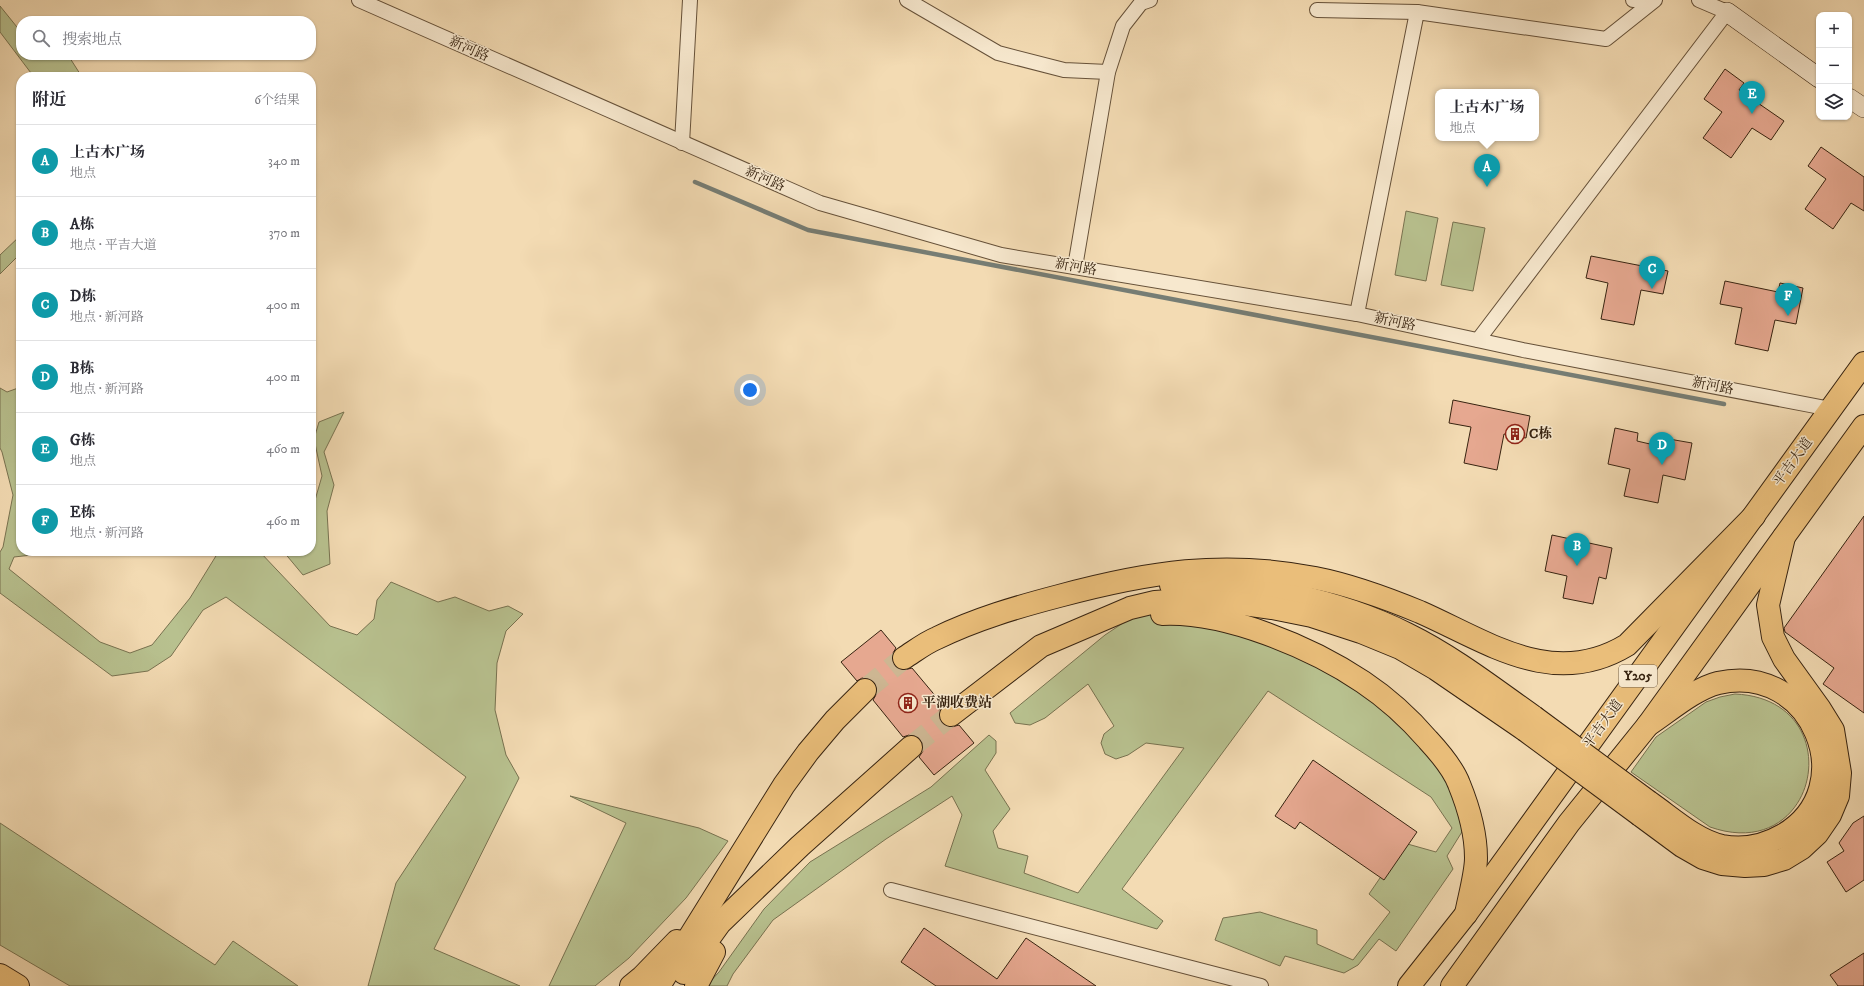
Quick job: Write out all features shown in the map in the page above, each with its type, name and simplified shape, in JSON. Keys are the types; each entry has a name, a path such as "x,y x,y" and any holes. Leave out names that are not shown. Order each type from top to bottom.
{"main road":[{"name":"平吉大道","path":"1409,986 1466,914 1864,363"},
{"name":"Y205","path":"1452,986 1569,823 1648,725 1864,426"},
{"path":"904,658 935,638 1013,608 1093,587 1159,573 1205,569 1242,568 1316,578 1370,592 1515,656 1544,662 1566,664 1589,662 1611,655 1627,645 1754,516"},
{"path":"1645,808 1682,846 1703,858 1722,864 1745,866 1764,865 1784,859 1802,848 1817,834 1830,815 1838,796 1840,773 1833,730 1820,709 1784,659 1773,637 1768,605 1784,537"},
{"path":"1013,608 1153,586 1183,584 1239,587 1316,600 1367,616 1407,634 1445,656 1530,723 1645,808 1704,840 1721,846 1739,848 1757,846 1774,841 1789,832 1802,820 1813,805 1820,789 1823,753 1818,736 1810,720 1799,705 1780,691 1769,686 1752,681 1734,680 1716,683 1700,690 1648,725"},
{"path":"951,715 1042,646 1130,608 1155,602 1183,600 1237,603 1265,607 1312,616 1361,632 1400,648 1530,723"},
{"path":"1042,646 1111,621 1136,615 1172,614 1210,618 1249,628 1290,643 1331,663 1363,682 1416,726 1440,753 1459,783 1471,819 1476,858 1466,914"},
{"path":"660,986 784,785 808,752 835,720 865,690"},
{"path":"675,986 720,923 800,846 911,747"},
{"path":"631,986 653,966 690,926 763,821"},
{"path":"696,986 709,959 730,928 800,846"},
{"path":"0,975 18,986"}],"street":[{"name":"新河路","path":"359,0 820,203 1001,255 1357,314 1478,340 1831,409"},
{"path":"682,143 690,0"},
{"path":"907,0 998,53 1064,70 1108,72"},
{"path":"1075,267 1108,72 1122,26 1141,4 1150,0"},
{"path":"1633,0 1648,0"},
{"path":"1317,10 1417,12 1606,39 1655,0"},
{"path":"1699,0 1727,12 1816,76"},
{"path":"1357,314 1417,12"},
{"path":"1478,340 1727,12"},
{"path":"1852,100 1864,108"},
{"path":"891,890 1261,986"}],"green space":[{"path":"0,6 16,26 16,53 0,32"},
{"path":"21,60 71,60 79,72 30,72"},
{"path":"1406,211 1438,218 1426,281 1395,275"},
{"path":"1453,222 1485,228 1473,291 1441,285"},
{"path":"16,240 16,258 0,274 0,255"},
{"path":"0,388 7,392 16,389 16,556 23,556 14,557 9,569 100,642 130,653 152,645 190,598 216,556 264,556 330,626 357,635 374,619 377,600 391,582 438,602 455,597 489,611 508,606 523,614 506,631 497,663 495,710 506,755 519,778 434,949 520,986 368,986 396,883 466,777 226,597 203,610 171,656 148,671 112,676 0,593 0,552 3,547 13,495 0,448"},
{"path":"344,412 324,452 334,485 327,511 330,564 303,575 287,556 316,556 316,497 322,476 316,448 316,432 319,422"},
{"path":"1158,612 1270,628 1428,732 1465,827 1447,856 1453,869 1396,951 1379,939 1358,965 1344,973 1285,956 1280,966 1215,940 1223,918 1260,912 1317,930 1317,944 1353,960 1390,912 1369,894 1404,843 1436,852 1452,828 1431,797 1268,691 1122,889 1163,921 1157,929 945,866 962,815 952,796 886,839 773,920 733,974 727,986 706,986 719,972 764,909 810,862 931,787 989,735 996,741 996,753 985,770 1010,809 993,831 998,848 1028,856 1024,873 1078,893 1184,748 1146,743 1128,755 1116,759 1105,754 1101,743 1104,734 1114,726 1088,684 1045,718 1030,725 1015,723 1010,713 1105,635 1129,619"},
{"path":"1735,694 1772,703 1796,722 1807,749 1808,777 1797,803 1777,823 1748,833 1710,827 1631,772 1656,737 1706,702"},
{"path":"570,796 699,828 728,841 686,898 629,958 595,986 549,986 626,823"},
{"path":"0,823 215,965 233,941 298,986 70,986 0,945"}],"building":[{"path":"1725,69 1744,83 1739,90 1784,121 1771,140 1752,128 1731,158 1703,138 1722,112 1704,99"},
{"path":"1821,147 1864,177 1864,211 1851,203 1833,229 1805,209 1826,179 1808,166"},
{"path":"1591,256 1668,271 1663,294 1641,290 1634,325 1601,319 1608,283 1586,278"},
{"path":"1725,281 1778,292 1780,283 1803,288 1796,324 1775,320 1768,351 1735,344 1742,308 1720,304"},
{"name":"C栋","path":"1453,400 1530,416 1526,438 1504,434 1497,470 1464,463 1471,427 1449,423"},
{"path":"1615,428 1638,433 1637,441 1667,448 1669,439 1692,443 1685,480 1663,475 1658,503 1624,496 1630,469 1608,464"},
{"path":"1864,516 1864,713 1823,684 1834,668 1785,632 1784,628"},
{"path":"1552,535 1612,548 1606,579 1599,577 1593,604 1563,598 1567,576 1545,571"},
{"name":"平湖收费站","path":"881,630 896,648 892,658 894,665 898,669 904,670 912,668 943,705 939,711 941,723 947,727 959,725 974,743 934,775 919,757 923,751 921,739 915,735 903,737 873,700 877,693 877,687 874,681 868,678 862,678 857,681 841,662"},
{"path":"1313,760 1417,832 1384,880 1300,822 1295,829 1275,816"},
{"path":"1864,816 1864,880 1846,892 1827,862 1844,851 1839,843 1853,823"},
{"path":"924,928 997,979 1026,938 1096,986 936,986 901,962"},
{"path":"1864,953 1864,986 1838,986 1830,975"}],"waterway":[{"path":"695,182 808,230 1724,404"}],"tunnel":[{"path":"865,690 904,658"},
{"path":"911,747 951,715"}],"place":[{"name":"G栋","path":"1752,114"},
{"name":"上古木广场","path":"1487,187"},
{"name":"D栋","path":"1652,289"},
{"name":"E栋","path":"1788,316"},
{"name":"C栋","path":"1515,434"},
{"name":"B栋","path":"1662,465"},
{"name":"A栋","path":"1577,566"},
{"name":"平湖收费站","path":"908,703"}]}
